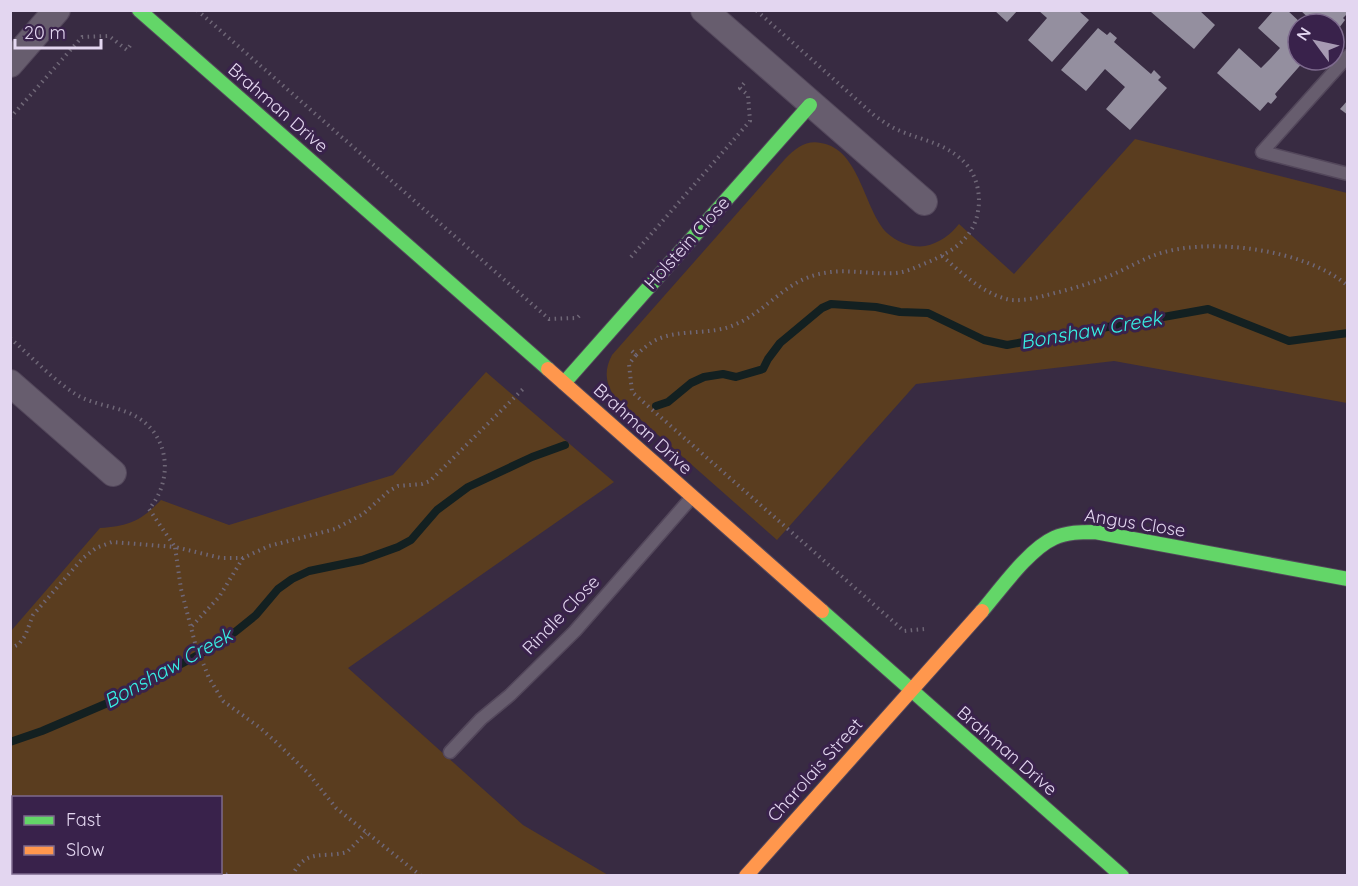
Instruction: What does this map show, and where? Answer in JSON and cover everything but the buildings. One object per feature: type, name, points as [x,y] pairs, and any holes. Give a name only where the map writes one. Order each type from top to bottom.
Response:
[{"type":"street","points":[[10,64],[57,10]]},
{"type":"street","name":"Brahman Drive","points":[[139,10],[564,382],[1122,876]]},
{"type":"street","points":[[704,10],[810,105],[924,202]]},
{"type":"street","name":"Holstein Close","points":[[564,382],[810,105]]},
{"type":"street","points":[[10,383],[113,473]]},
{"type":"street","name":"Angus Close","points":[[911,690],[1033,553],[1060,534],[1095,532],[1347,579]]},
{"type":"street","name":"Charolais Street","points":[[746,876],[911,690]]},
{"type":"lane","points":[[1347,56],[1262,152],[1347,174]]},
{"type":"lane","name":"Rindle Close","points":[[450,752],[481,718],[510,695],[575,631],[693,497]]},
{"type":"path","points":[[197,10],[549,319],[577,318],[585,309],[608,331]]},
{"type":"path","points":[[636,356],[655,340],[673,335],[719,330],[734,325],[754,315],[782,292],[813,276],[851,270],[880,273],[903,272],[951,251],[970,232],[977,217],[978,192],[970,168],[957,154],[948,148],[896,129],[875,116],[756,10]]},
{"type":"path","points":[[10,118],[82,37],[109,36],[127,50],[151,21]]},
{"type":"path","points":[[624,265],[750,121],[748,95],[740,88],[787,37]]},
{"type":"path","points":[[942,256],[982,288],[1011,300],[1035,298],[1072,289],[1109,276],[1153,255],[1191,247],[1266,251],[1320,269],[1347,286]]},
{"type":"path","points":[[10,338],[70,391],[83,399],[134,415],[157,436],[166,469],[159,495],[149,509],[175,547],[181,589],[195,643],[203,664],[223,701],[276,742],[308,773],[336,808],[422,876]]},
{"type":"path","points":[[10,650],[25,636],[33,615],[83,558],[96,548],[112,542],[175,547],[221,558],[243,558],[269,546],[335,529],[363,514],[398,486],[430,481],[546,367]]},
{"type":"path","points":[[632,392],[904,631],[924,629],[932,621]]},
{"type":"path","points":[[192,626],[219,597],[243,558]]},
{"type":"path","points":[[292,876],[305,859],[313,855],[347,852],[366,833]]},
{"type":"shaded area","points":[[1135,139],[1347,193],[1347,403],[1114,361],[916,384],[777,540],[615,397],[609,387],[607,371],[612,355],[785,159],[802,146],[821,143],[845,156],[879,223],[895,239],[905,244],[925,246],[944,238],[959,224],[1014,274]]},
{"type":"shaded area","points":[[486,372],[614,482],[348,668],[523,825],[608,875],[11,876],[11,631],[100,528],[119,526],[141,518],[161,500],[229,525],[393,475]]},
{"type":"waterway","name":"Bonshaw Creek","points":[[656,406],[668,402],[691,383],[704,377],[723,374],[736,377],[763,369],[780,343],[822,308],[831,304],[928,313],[984,340],[1007,345],[1208,309],[1289,341],[1348,333]]},
{"type":"waterway","name":"Bonshaw Creek","points":[[10,742],[110,702],[211,648],[256,615],[278,589],[292,579],[309,571],[362,560],[398,547],[411,540],[437,510],[468,487],[532,457],[565,445]]},
{"type":"traffic: fast","points":[[139,10],[548,369]]},
{"type":"traffic: fast","points":[[564,383],[810,105]]},
{"type":"traffic: fast","points":[[982,611],[1015,571],[1044,543],[1074,533],[1095,532],[1348,579]]},
{"type":"traffic: fast","points":[[822,611],[1122,876]]},
{"type":"traffic: slow","points":[[548,369],[822,611]]},
{"type":"traffic: slow","points":[[746,876],[982,611]]}]
